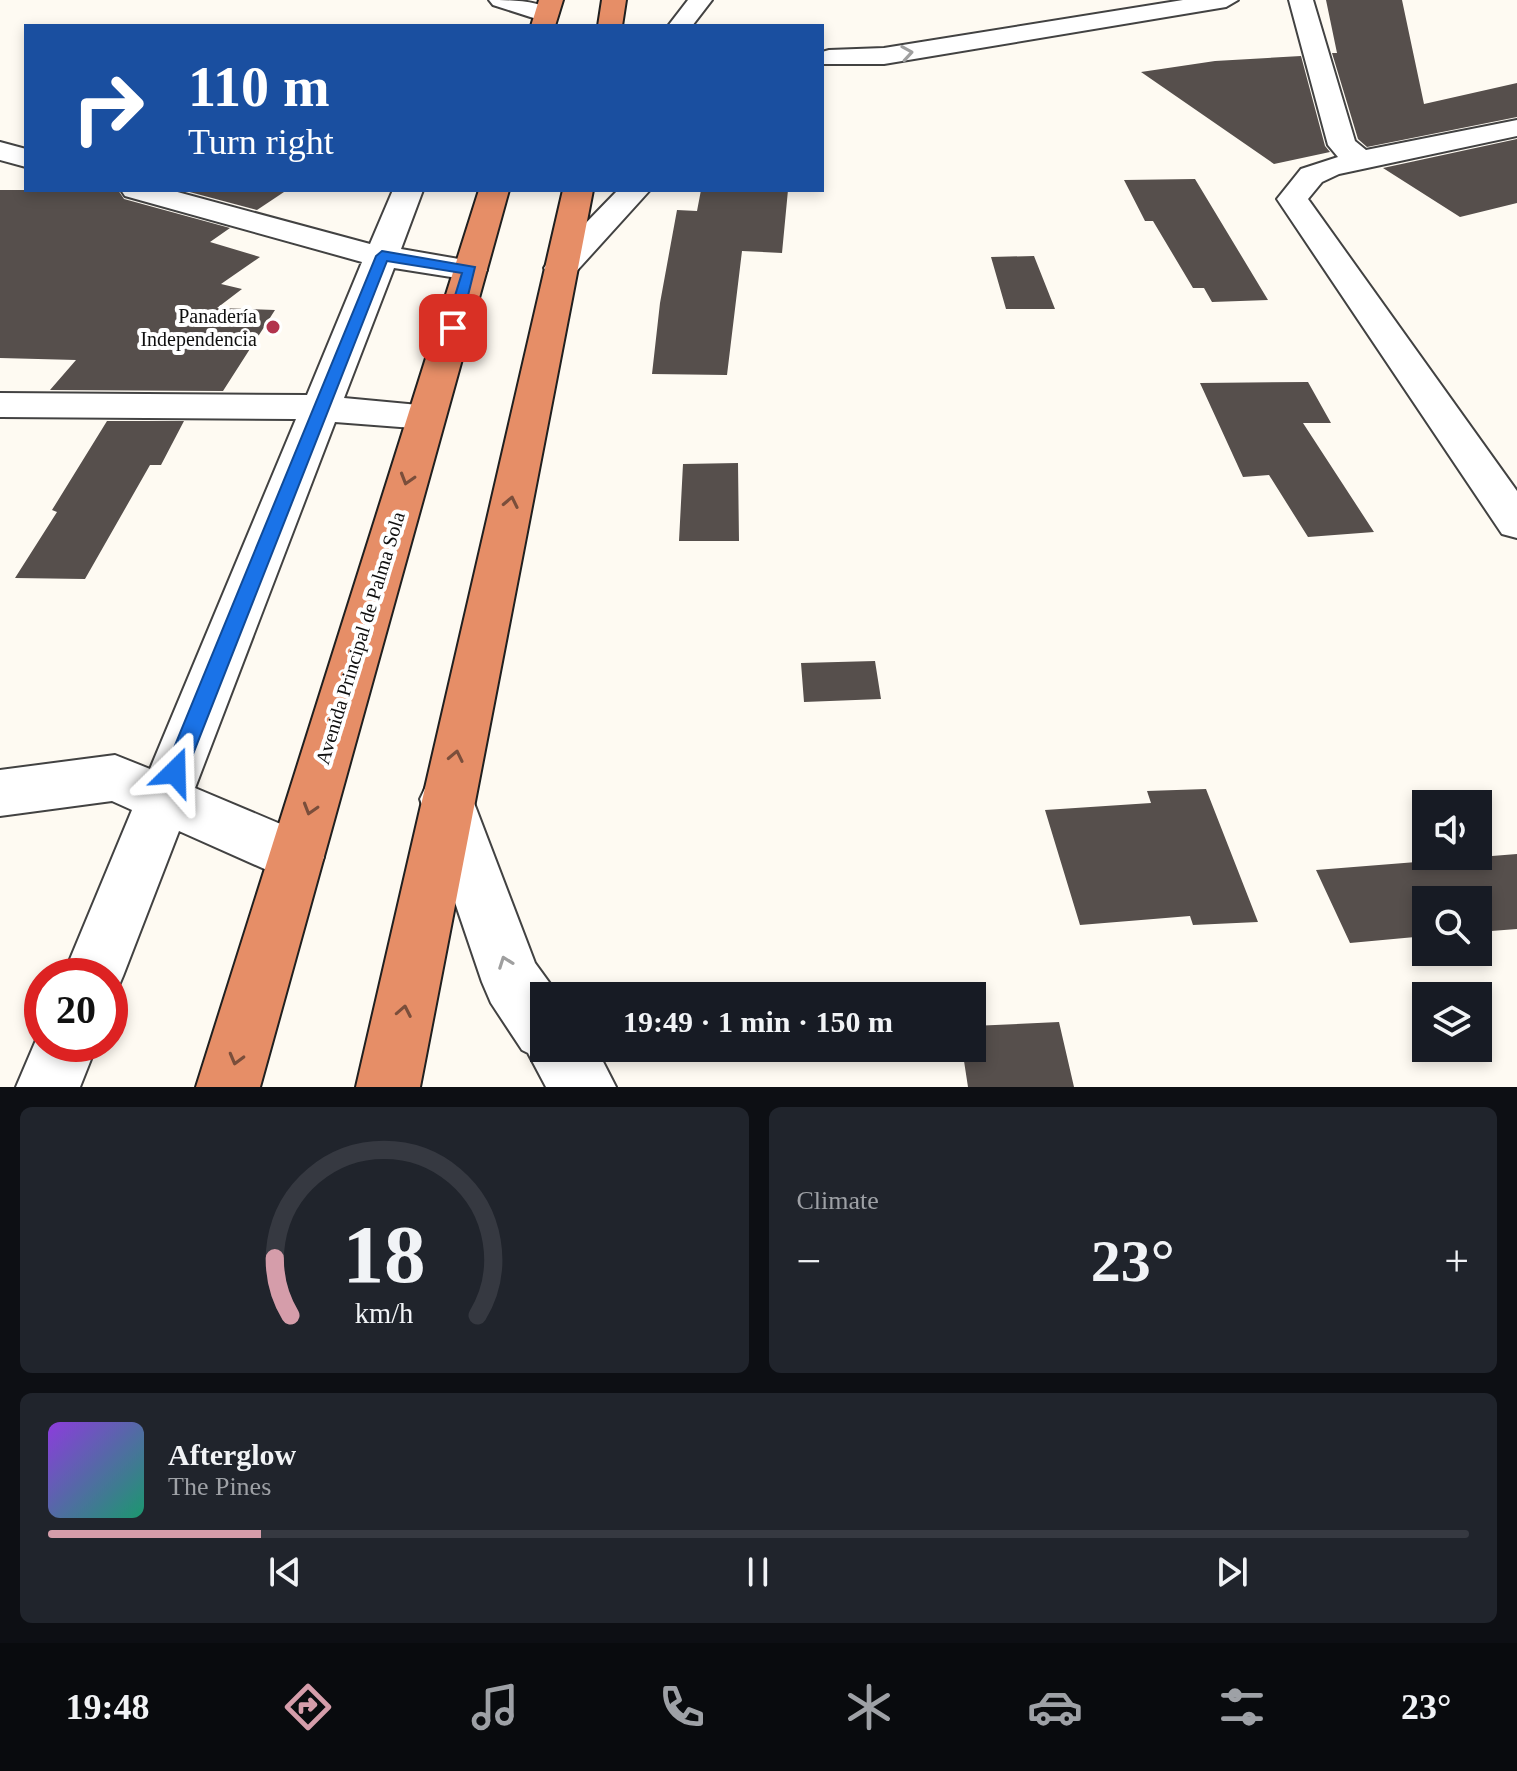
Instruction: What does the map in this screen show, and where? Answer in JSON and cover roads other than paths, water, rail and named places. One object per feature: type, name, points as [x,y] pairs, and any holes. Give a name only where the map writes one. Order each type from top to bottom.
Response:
[{"type":"highway","points":[[610,24],[614,0]]},
{"type":"highway","name":"Avenida Principal de Palma Sola","points":[[228,1087],[493,192]]},
{"type":"highway","points":[[388,1087],[578,192]]},
{"type":"street","points":[[501,0],[546,14]]},
{"type":"street","points":[[682,24],[700,0]]},
{"type":"street","points":[[826,60],[884,56],[1226,0]]},
{"type":"street","points":[[1301,0],[1342,145],[1360,160]]},
{"type":"street","points":[[826,60],[876,30]]},
{"type":"street","points":[[1517,128],[1311,173],[1298,185],[1292,199],[1517,523]]},
{"type":"street","points":[[0,151],[24,157]]},
{"type":"street","points":[[143,192],[341,249],[470,270]]},
{"type":"street","points":[[100,958],[407,192]]},
{"type":"street","points":[[561,268],[633,192]]},
{"type":"street","points":[[0,405],[322,408],[426,416]]},
{"type":"street","points":[[0,793],[115,778],[296,857]]},
{"type":"street","points":[[447,799],[512,982],[530,1008]]},
{"type":"street","points":[[48,1087],[58,1062]]},
{"type":"street","points":[[567,1062],[584,1087]]},
{"type":"place","name":"Panadería Independencia","points":[[273,327]]}]
